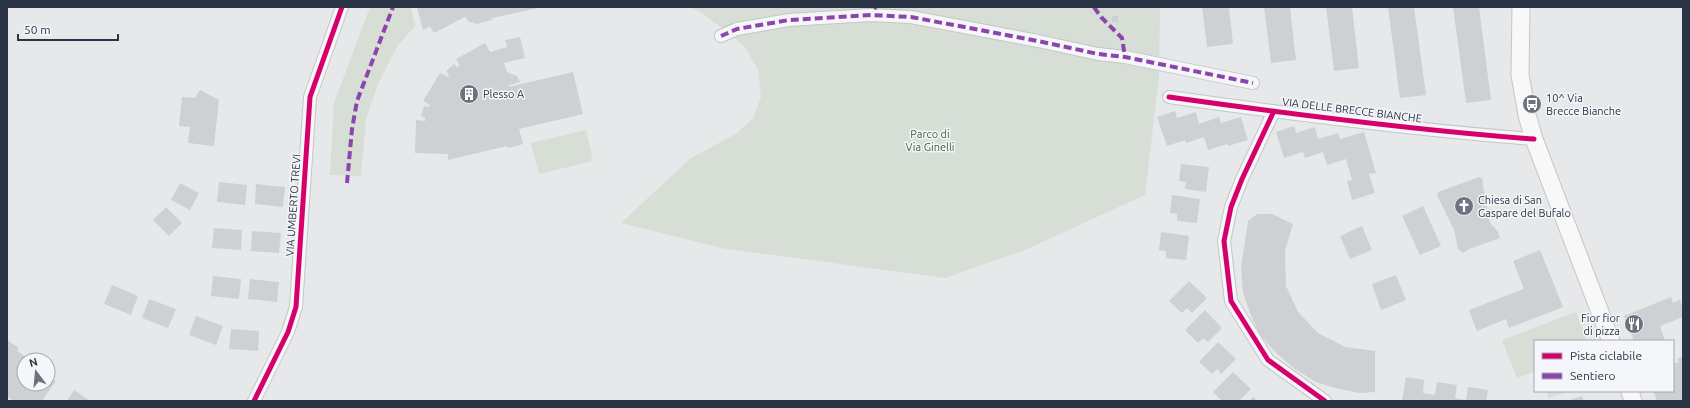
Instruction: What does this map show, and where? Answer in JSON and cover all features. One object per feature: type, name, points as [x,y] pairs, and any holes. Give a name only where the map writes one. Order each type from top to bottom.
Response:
[{"type":"street","name":"VIA UMBERTO TREVI","points":[[254,401],[288,332],[296,307],[310,97],[342,7]]},
{"type":"street","points":[[1522,7],[1520,75],[1526,115],[1611,340]]},
{"type":"street","points":[[721,36],[737,29],[789,20],[872,15],[911,17],[1098,54],[1125,57],[1253,83]]},
{"type":"street","name":"VIA DELLE BRECCE BIANCHE","points":[[1169,97],[1274,111],[1481,135],[1534,139]]},
{"type":"street","points":[[1274,111],[1231,207],[1224,241],[1231,300],[1268,360],[1325,401]]},
{"type":"green space","points":[[370,7],[411,7],[415,26],[398,45],[378,84],[366,119],[361,176],[330,175],[334,103]]},
{"type":"green space","name":"Parco di Via Ginelli","points":[[689,7],[1160,7],[1159,76],[1145,195],[1027,249],[945,278],[721,248],[621,223],[691,158],[736,134],[753,118],[761,97],[758,69],[744,46],[703,14]]},
{"type":"green space","points":[[586,130],[593,161],[539,174],[531,143]]},
{"type":"green space","points":[[1576,312],[1587,340],[1534,340],[1534,371],[1517,378],[1502,340]]},
{"type":"green space","points":[[1546,392],[1565,392],[1549,398]]},
{"type":"building","points":[[417,7],[539,8],[492,18],[492,20],[477,24],[469,22],[465,17],[434,33],[430,26],[423,30]]},
{"type":"building","points":[[1202,7],[1229,7],[1233,44],[1207,47]]},
{"type":"building","points":[[1264,7],[1290,7],[1296,60],[1271,63]]},
{"type":"building","points":[[1326,7],[1352,7],[1359,68],[1334,71]]},
{"type":"building","points":[[1388,7],[1414,7],[1426,95],[1400,98]]},
{"type":"building","points":[[1453,7],[1479,7],[1491,100],[1466,103]]},
{"type":"building","points":[[1112,16],[1118,16],[1118,22],[1112,22]]},
{"type":"building","name":"Plesso A","points":[[520,37],[525,58],[504,63],[507,72],[517,76],[520,82],[509,85],[509,87],[573,72],[583,114],[519,129],[523,144],[508,148],[507,146],[448,160],[448,154],[415,153],[416,120],[425,121],[425,118],[421,116],[424,106],[429,107],[430,105],[423,101],[440,73],[448,77],[449,75],[446,71],[454,64],[457,67],[460,66],[456,59],[485,43],[490,52],[507,47],[505,40]]},
{"type":"building","points":[[200,90],[219,100],[214,146],[188,143],[190,127],[179,126],[182,97],[195,98]]},
{"type":"building","points":[[1175,111],[1177,118],[1196,112],[1199,124],[1219,117],[1221,123],[1241,117],[1248,140],[1228,146],[1227,144],[1208,150],[1204,137],[1186,143],[1185,140],[1167,146],[1157,117]]},
{"type":"building","points":[[1294,126],[1296,133],[1315,127],[1318,139],[1338,133],[1340,139],[1364,132],[1376,173],[1369,174],[1375,193],[1352,200],[1347,181],[1352,180],[1346,159],[1327,165],[1323,152],[1305,158],[1303,152],[1284,158],[1276,132]]},
{"type":"building","points":[[1181,164],[1209,167],[1206,192],[1185,189],[1186,182],[1179,181]]},
{"type":"building","name":"Chiesa di San Gaspare del Bufalo","points":[[1479,177],[1482,178],[1488,217],[1491,224],[1498,232],[1500,238],[1469,249],[1463,253],[1458,249],[1454,230],[1437,195],[1438,192]]},
{"type":"building","points":[[219,182],[247,185],[245,205],[217,202]]},
{"type":"building","points":[[180,183],[199,193],[190,210],[171,200]]},
{"type":"building","points":[[256,184],[285,187],[283,207],[255,204]]},
{"type":"building","points":[[1172,195],[1200,199],[1197,223],[1177,221],[1177,214],[1170,213]]},
{"type":"building","points":[[1423,206],[1441,246],[1420,255],[1402,216]]},
{"type":"building","points":[[166,207],[182,223],[169,236],[153,220]]},
{"type":"building","points":[[1257,214],[1272,214],[1293,224],[1285,251],[1286,286],[1298,312],[1318,333],[1345,347],[1375,351],[1375,392],[1359,393],[1316,382],[1295,369],[1276,353],[1260,335],[1250,313],[1243,292],[1241,267],[1248,221]]},
{"type":"building","points":[[1362,226],[1372,250],[1350,259],[1340,236]]},
{"type":"building","points":[[214,228],[242,230],[241,250],[212,248]]},
{"type":"building","points":[[252,231],[281,233],[279,253],[251,251]]},
{"type":"building","points":[[1161,232],[1189,236],[1186,260],[1166,258],[1166,251],[1159,250]]},
{"type":"building","points":[[1540,250],[1563,307],[1509,328],[1506,319],[1477,331],[1469,310],[1524,289],[1513,261]]},
{"type":"building","points":[[1396,275],[1406,300],[1381,310],[1372,284]]},
{"type":"building","points":[[213,276],[241,279],[239,299],[211,296]]},
{"type":"building","points":[[250,279],[279,282],[277,302],[248,299]]},
{"type":"building","points":[[1189,281],[1207,298],[1192,313],[1187,308],[1182,313],[1169,301]]},
{"type":"building","points":[[112,285],[138,296],[131,315],[104,304]]},
{"type":"building","points":[[1671,297],[1673,303],[1680,300],[1683,309],[1683,317],[1660,326],[1665,340],[1634,340],[1624,316]]},
{"type":"building","points":[[149,299],[176,309],[168,328],[142,318]]},
{"type":"building","points":[[1205,310],[1222,328],[1208,342],[1203,338],[1198,343],[1185,330]]},
{"type":"building","points":[[196,316],[223,326],[216,345],[189,335]]},
{"type":"building","points":[[231,329],[259,331],[258,351],[229,349]]},
{"type":"building","points":[[7,340],[19,348],[17,351],[18,352],[16,352],[16,392],[48,392],[42,401],[14,401],[7,396]]},
{"type":"building","points":[[1218,342],[1236,359],[1221,374],[1217,369],[1212,374],[1199,362]]},
{"type":"building","points":[[1683,356],[1683,401],[1657,401],[1653,392],[1674,392],[1674,364],[1679,362],[1677,359]]},
{"type":"building","points":[[1233,372],[1251,389],[1239,401],[1233,401],[1231,399],[1230,401],[1222,401],[1213,392]]},
{"type":"building","points":[[1406,377],[1424,380],[1423,393],[1435,395],[1437,382],[1457,385],[1455,398],[1466,400],[1468,387],[1488,390],[1486,401],[1402,401]]},
{"type":"building","points":[[74,390],[90,401],[67,401]]},
{"type":"building","points":[[1582,396],[1584,401],[1567,401]]},
{"type":"building","points":[[1253,397],[1258,401],[1249,401]]},
{"type":"marked path","points":[[347,183],[352,129],[357,101],[393,7]]},
{"type":"marked path","points":[[1094,7],[1101,17],[1122,38],[1125,57]]},
{"type":"marked path","points":[[721,36],[737,29],[789,20],[871,15],[911,17],[1098,54],[1125,57],[1253,83]]},
{"type":"cycle path","points":[[254,401],[288,332],[296,307],[310,97],[342,7]]},
{"type":"cycle path","points":[[1169,97],[1351,121],[1534,139]]},
{"type":"cycle path","points":[[1274,111],[1242,179],[1231,207],[1224,241],[1231,301],[1268,360],[1325,401]]},
{"type":"place","name":"Plesso A","points":[[469,94]]},
{"type":"place","name":"10^ Via Brecce Bianche","points":[[1532,104]]},
{"type":"place","name":"Chiesa di San Gaspare del Bufalo","points":[[1464,206]]},
{"type":"place","name":"Fior fior di pizza","points":[[1634,324]]}]
